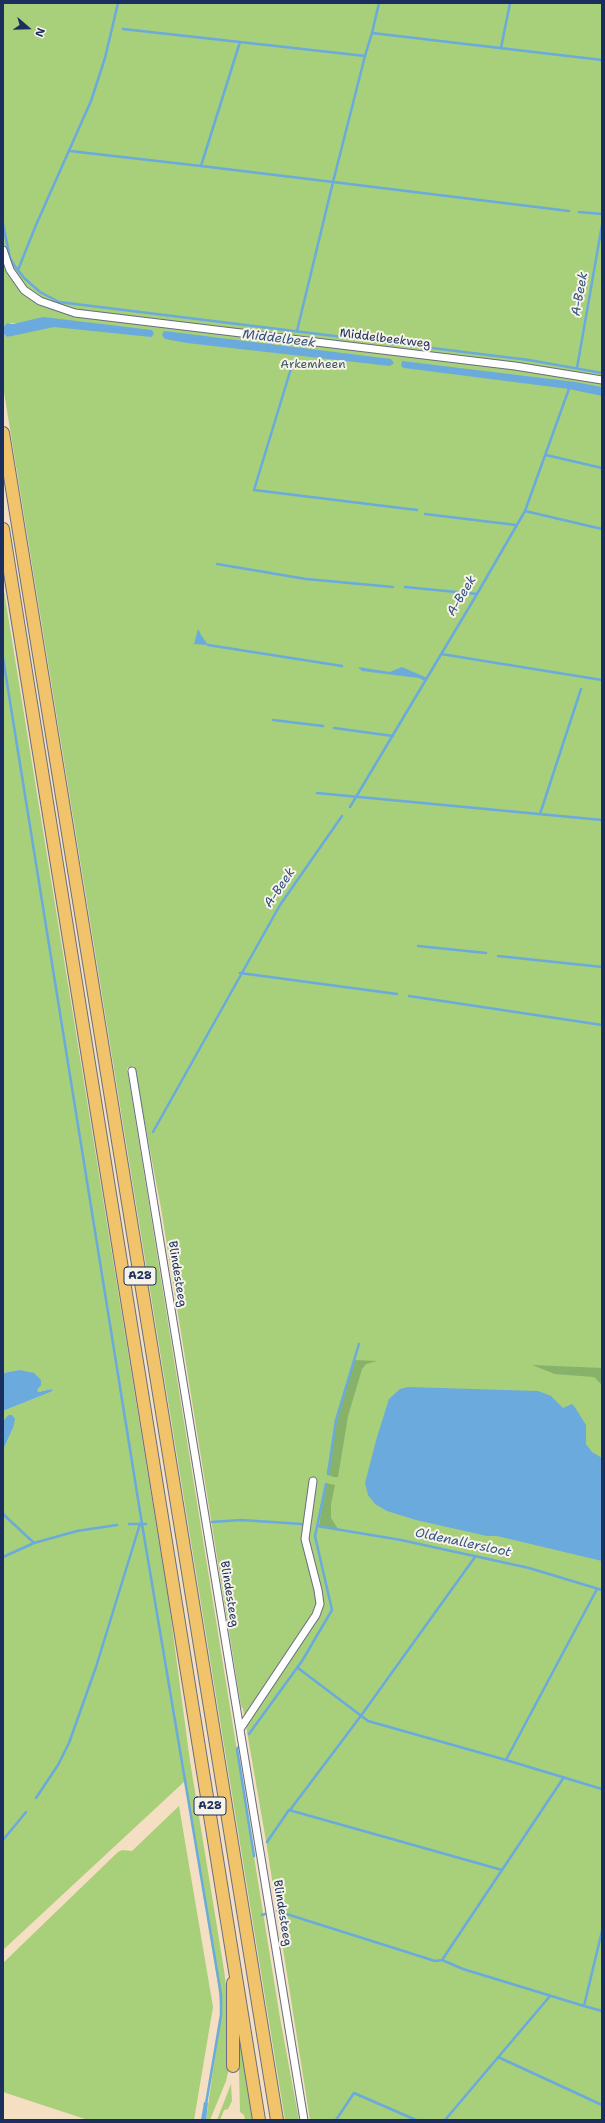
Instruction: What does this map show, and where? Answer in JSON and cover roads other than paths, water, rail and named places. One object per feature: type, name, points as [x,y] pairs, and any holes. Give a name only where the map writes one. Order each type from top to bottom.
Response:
[{"type":"highway","name":"A28","points":[[3,433],[277,2120]]},
{"type":"highway","name":"A28","points":[[3,529],[259,2120]]},
{"type":"highway","name":"A28","points":[[233,2066],[232,2003],[234,1958]]},
{"type":"street","name":"Middelbeekweg","points":[[3,250],[10,270],[24,290],[40,301],[76,313],[515,366],[602,380]]},
{"type":"street","name":"Blindesteeg","points":[[132,1071],[304,2120]]},
{"type":"street","points":[[240,1729],[316,1615],[320,1604],[305,1539],[313,1481]]},
{"type":"water","points":[[43,317],[152,330],[154,334],[151,337],[54,327],[7,337],[4,334],[3,327],[7,323],[13,324]]},
{"type":"water","points":[[164,331],[391,359],[394,363],[390,366],[187,343],[165,339],[162,335]]},
{"type":"water","points":[[402,361],[575,382],[602,387],[602,396],[569,389],[404,368],[401,366]]},
{"type":"water","points":[[198,629],[201,635],[208,645],[194,644]]},
{"type":"water","points":[[358,667],[390,672],[402,667],[427,678],[425,681],[419,678],[362,671]]},
{"type":"water","points":[[19,1370],[34,1373],[41,1380],[41,1385],[37,1390],[39,1392],[51,1389],[53,1391],[3,1411],[3,1373]]},
{"type":"water","points":[[408,1387],[538,1391],[551,1396],[563,1408],[572,1404],[586,1425],[586,1444],[592,1452],[602,1458],[602,1561],[497,1536],[487,1536],[416,1520],[387,1511],[375,1504],[368,1495],[365,1483],[377,1437],[389,1399],[400,1389]]},
{"type":"water","points":[[8,1415],[12,1415],[15,1419],[13,1428],[3,1450],[3,1421]]},
{"type":"water","points":[[204,2102],[208,2103],[206,2120],[201,2120]]},
{"type":"waterway","points":[[18,270],[36,225],[91,101],[105,58],[118,3]]},
{"type":"waterway","points":[[372,33],[379,3]]},
{"type":"waterway","points":[[501,48],[510,3]]},
{"type":"waterway","points":[[70,151],[201,166],[240,42],[123,29]]},
{"type":"waterway","points":[[365,56],[372,33],[602,60]]},
{"type":"waterway","points":[[201,166],[333,182],[365,56],[240,42]]},
{"type":"waterway","name":"Middelbeek","points":[[297,331],[333,182],[569,211]]},
{"type":"waterway","points":[[579,212],[602,214]]},
{"type":"waterway","name":"Middelbeek","points":[[3,224],[10,258],[14,265],[24,278],[40,292],[59,302],[529,360],[602,373]]},
{"type":"waterway","name":"A-Beek","points":[[577,368],[602,225]]},
{"type":"waterway","points":[[293,362],[254,490],[417,510]]},
{"type":"waterway","name":"A-Beek","points":[[350,807],[525,511],[570,386]]},
{"type":"waterway","points":[[546,455],[602,468]]},
{"type":"waterway","points":[[525,511],[602,529]]},
{"type":"waterway","points":[[425,514],[516,525]]},
{"type":"waterway","points":[[217,564],[306,579],[393,587]]},
{"type":"waterway","points":[[405,587],[477,594]]},
{"type":"waterway","points":[[208,645],[342,666]]},
{"type":"waterway","points":[[441,654],[602,680]]},
{"type":"waterway","points":[[3,658],[142,1524],[221,1995],[221,2015],[206,2104]]},
{"type":"waterway","points":[[540,814],[581,689]]},
{"type":"waterway","points":[[273,720],[323,726]]},
{"type":"waterway","points":[[334,728],[393,736]]},
{"type":"waterway","points":[[317,793],[602,820]]},
{"type":"waterway","name":"A-Beek","points":[[153,1132],[280,905],[342,816]]},
{"type":"waterway","points":[[418,946],[486,953]]},
{"type":"waterway","points":[[498,956],[602,967]]},
{"type":"waterway","points":[[240,973],[397,994]]},
{"type":"waterway","points":[[409,996],[602,1025]]},
{"type":"waterway","points":[[328,1474],[336,1420],[359,1344]]},
{"type":"waterway","points":[[249,1734],[302,1661],[332,1610],[315,1536],[326,1484]]},
{"type":"waterway","points":[[3,1514],[34,1543]]},
{"type":"waterway","name":"Oldenallersloot","points":[[212,1522],[241,1520],[302,1524]]},
{"type":"waterway","name":"Oldenallersloot","points":[[129,1524],[146,1524]]},
{"type":"waterway","points":[[36,1798],[58,1765],[69,1743],[96,1667],[140,1524]]},
{"type":"waterway","name":"Oldenallersloot","points":[[3,1557],[34,1543],[77,1531],[117,1525]]},
{"type":"waterway","name":"Oldenallersloot","points":[[317,1526],[401,1540],[529,1568],[602,1590]]},
{"type":"waterway","points":[[290,1810],[360,1717],[475,1557]]},
{"type":"waterway","points":[[597,1589],[506,1760],[602,1789]]},
{"type":"waterway","points":[[298,1668],[368,1721],[506,1760]]},
{"type":"waterway","points":[[239,1747],[237,1749],[254,1856]]},
{"type":"waterway","points":[[502,1870],[564,1777]]},
{"type":"waterway","points":[[267,1842],[289,1810],[502,1870],[442,1960]]},
{"type":"waterway","points":[[3,1840],[26,1812]]},
{"type":"waterway","points":[[277,1911],[435,1961],[442,1960],[463,1969],[584,2006],[602,1931]]},
{"type":"waterway","points":[[445,2120],[550,1996]]},
{"type":"waterway","points":[[584,2006],[602,2011]]},
{"type":"waterway","points":[[498,2057],[602,2105]]},
{"type":"waterway","points":[[336,2120],[354,2093],[416,2120]]},
{"type":"park label","name":"Arkemheen","points":[[313,365]]}]
